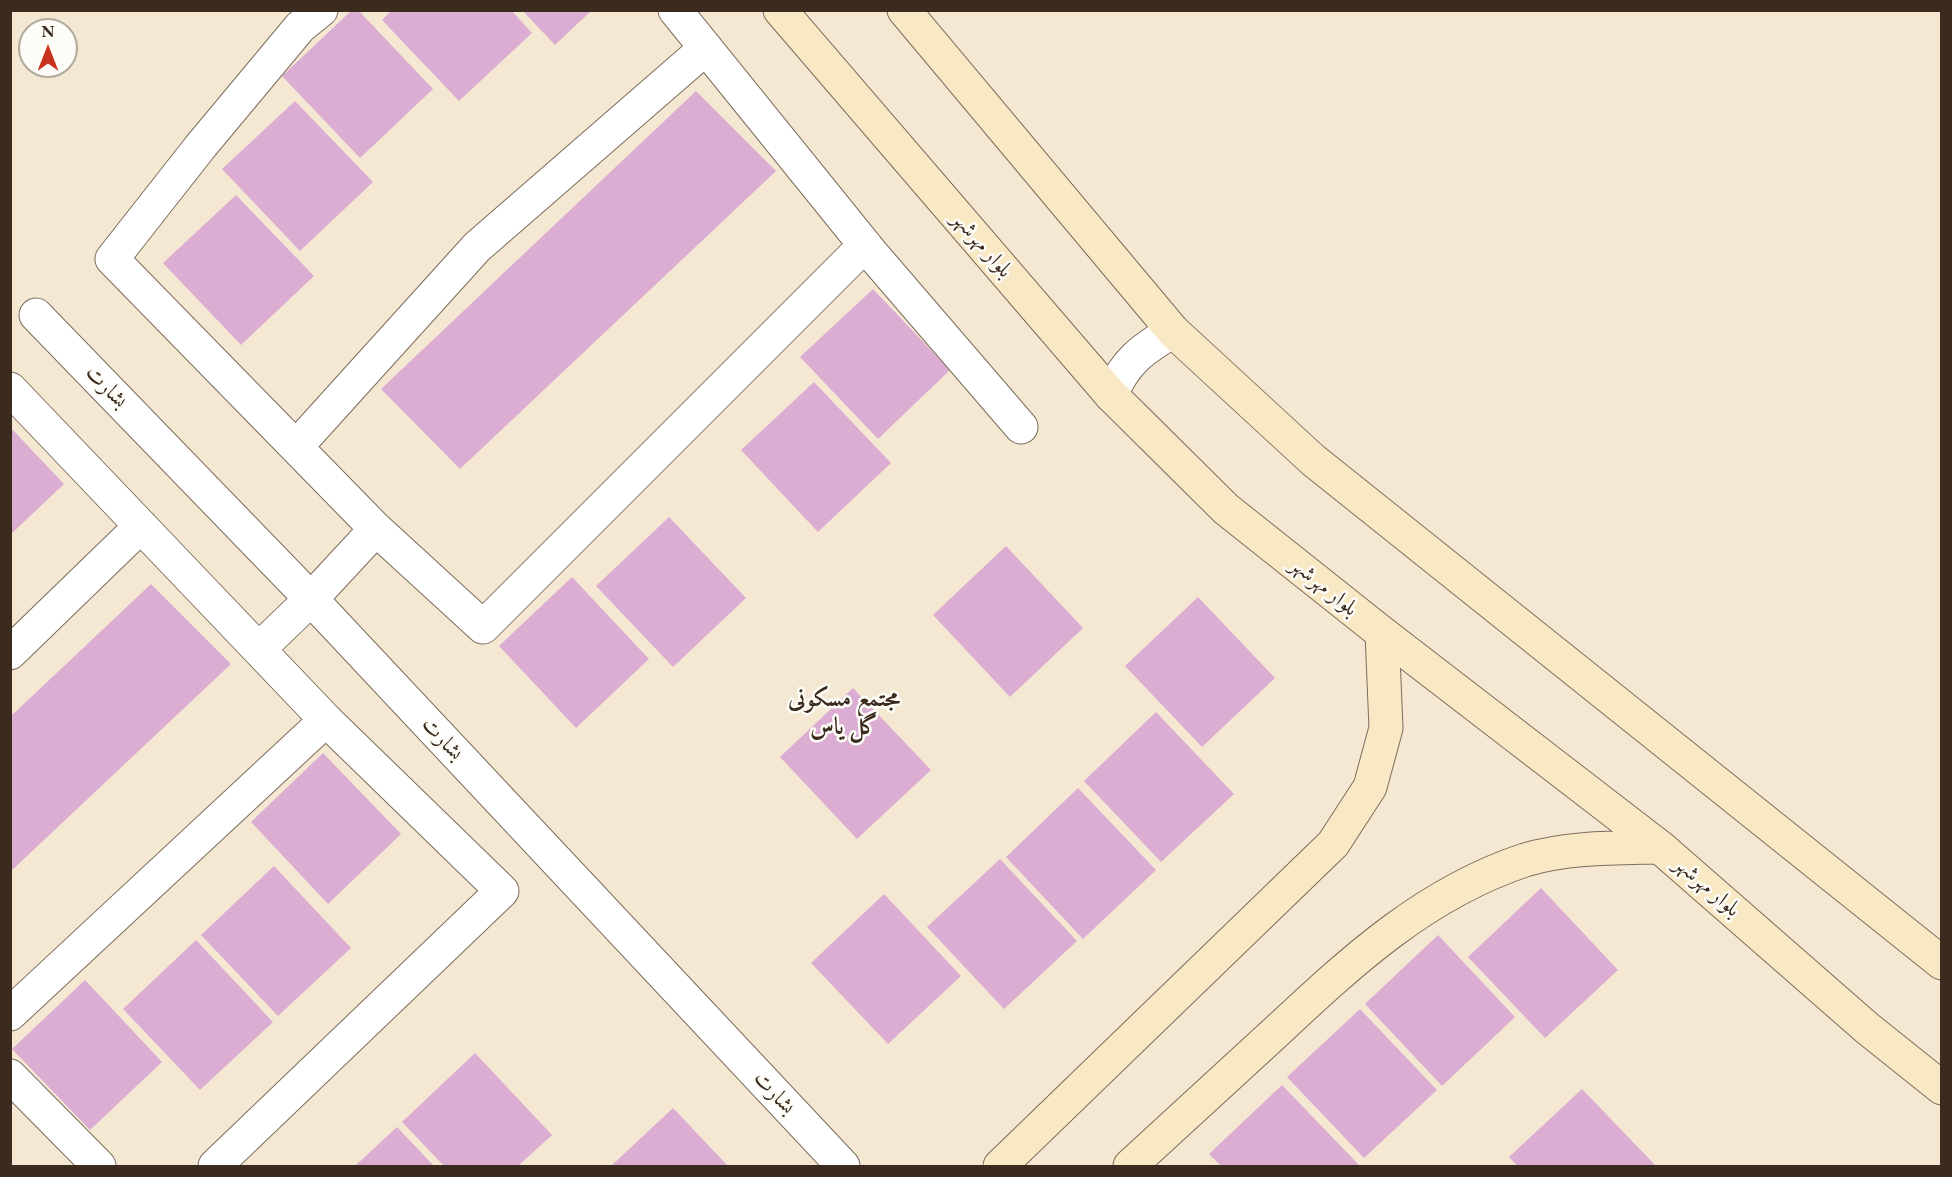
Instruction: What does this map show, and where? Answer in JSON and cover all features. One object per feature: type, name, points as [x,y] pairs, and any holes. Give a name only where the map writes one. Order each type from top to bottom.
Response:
[{"type":"main road","name":"بلوار مهرشهر","points":[[780,10],[1111,395],[1226,509],[1382,633],[1660,847],[1867,1028],[1941,1088]]},
{"type":"main road","points":[[904,10],[1173,332],[1313,460],[1941,963]]},
{"type":"main road","points":[[1000,1167],[1332,844],[1370,787],[1386,728],[1382,633]]},
{"type":"main road","points":[[1130,1167],[1357,957],[1401,923],[1457,888],[1526,860],[1581,849],[1660,847]]},
{"type":"street","points":[[321,10],[292,36],[200,147],[112,259],[376,529],[483,627],[865,245]]},
{"type":"street","points":[[675,10],[865,245],[1021,427]]},
{"type":"street","points":[[296,447],[477,247],[706,48]]},
{"type":"street","name":"بشارت","points":[[36,315],[311,599],[843,1167]]},
{"type":"street","points":[[1111,395],[1118,378],[1139,352],[1173,332]]},
{"type":"street","points":[[10,389],[326,720],[502,891],[215,1167]]},
{"type":"street","points":[[10,653],[141,526]]},
{"type":"street","points":[[259,650],[311,599],[376,529]]},
{"type":"street","points":[[10,1014],[326,720]]},
{"type":"street","points":[[10,1076],[99,1167]]},
{"type":"building","points":[[352,10],[358,10],[433,89],[360,158],[282,76]]},
{"type":"building","points":[[392,10],[511,10],[532,33],[459,101],[382,20]]},
{"type":"building","points":[[522,10],[592,10],[555,45]]},
{"type":"building","points":[[696,91],[776,171],[460,469],[381,389]]},
{"type":"building","points":[[295,101],[373,182],[300,251],[222,169]]},
{"type":"building","points":[[236,195],[314,276],[241,345],[163,263]]},
{"type":"building","points":[[873,289],[950,370],[878,439],[800,357]]},
{"type":"building","points":[[814,382],[891,463],[818,532],[741,450]]},
{"type":"building","points":[[10,427],[64,484],[10,535]]},
{"type":"building","points":[[669,517],[746,598],[673,667],[596,586]]},
{"type":"building","points":[[1006,546],[1083,628],[1010,697],[933,615]]},
{"type":"building","points":[[572,577],[649,659],[576,728],[499,646]]},
{"type":"building","points":[[151,584],[231,664],[10,872],[10,717]]},
{"type":"building","points":[[1198,597],[1275,678],[1202,747],[1125,666]]},
{"type":"building","points":[[853,688],[931,770],[857,839],[780,757]]},
{"type":"building","points":[[1156,712],[1234,794],[1161,862],[1084,781]]},
{"type":"building","points":[[323,753],[401,834],[328,904],[251,822]]},
{"type":"building","points":[[1078,788],[1156,870],[1083,939],[1006,857]]},
{"type":"building","points":[[1000,859],[1077,941],[1004,1009],[927,927]]},
{"type":"building","points":[[274,866],[351,948],[278,1016],[201,935]]},
{"type":"building","points":[[1541,888],[1618,970],[1545,1038],[1468,957]]},
{"type":"building","points":[[884,894],[961,976],[888,1044],[811,963]]},
{"type":"building","points":[[1438,935],[1515,1017],[1442,1086],[1365,1004]]},
{"type":"building","points":[[196,940],[273,1022],[200,1090],[123,1009]]},
{"type":"building","points":[[85,980],[162,1062],[90,1130],[12,1049]]},
{"type":"building","points":[[1360,1009],[1437,1090],[1364,1158],[1287,1077]]},
{"type":"building","points":[[475,1053],[552,1135],[518,1166],[444,1166],[402,1122]]},
{"type":"building","points":[[1282,1085],[1360,1166],[1221,1166],[1209,1154]]},
{"type":"building","points":[[1582,1089],[1656,1166],[1518,1166],[1509,1157]]},
{"type":"building","points":[[673,1108],[728,1166],[611,1166]]},
{"type":"building","points":[[397,1127],[434,1166],[355,1166]]},
{"type":"district","name":"مجتمع مسکونی گل یاس","points":[[844,713]]}]
